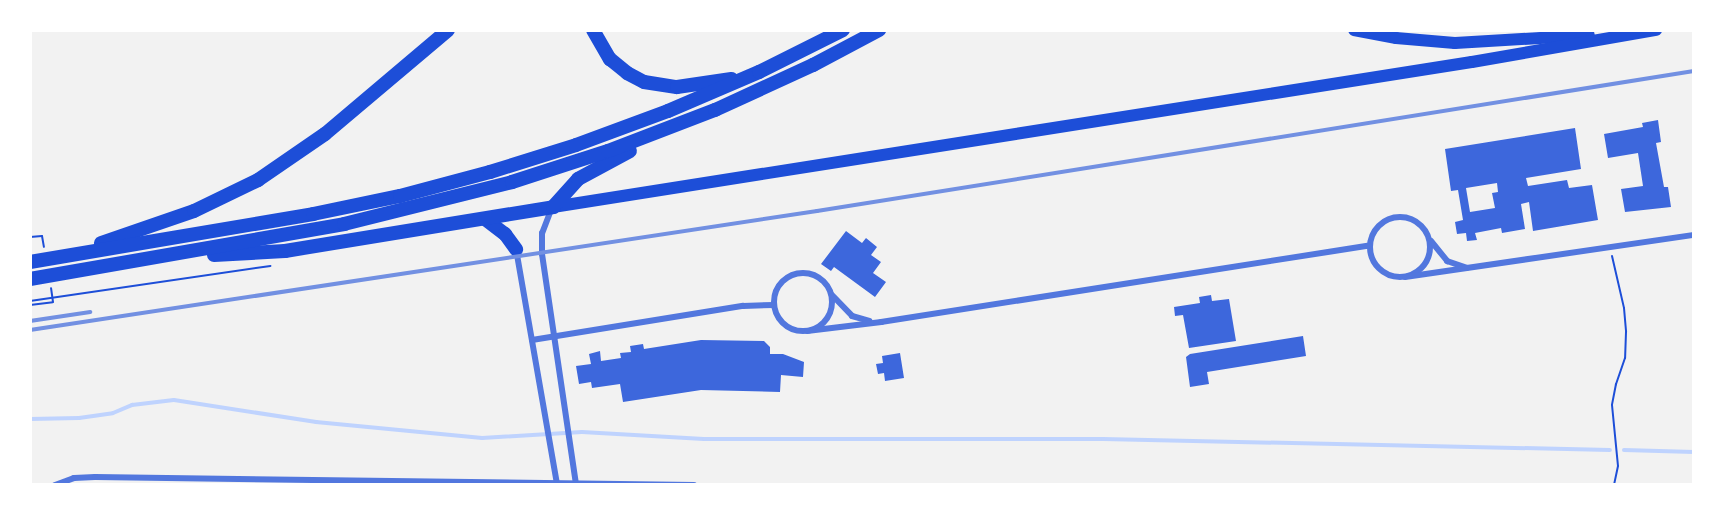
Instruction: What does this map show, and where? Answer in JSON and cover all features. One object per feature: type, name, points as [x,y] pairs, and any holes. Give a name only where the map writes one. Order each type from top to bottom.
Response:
[{"type":"highway","points":[[37,261],[183,215],[258,180],[326,134],[448,30]]},
{"type":"highway","points":[[594,30],[603,49],[619,68],[635,78],[654,85],[688,86],[759,72]]},
{"type":"highway","points":[[37,261],[313,214],[435,187],[535,158],[618,130],[759,72],[843,30]]},
{"type":"highway","points":[[30,279],[311,231],[421,207],[560,168],[661,132],[770,86],[879,30]]},
{"type":"highway","points":[[182,254],[238,255],[285,251],[553,207],[584,175],[661,132]]},
{"type":"highway","points":[[485,219],[505,234],[516,249]]},
{"type":"main road","points":[[1354,30],[1405,39],[1455,43],[1656,30]]},
{"type":"main road","points":[[553,207],[1656,30]]},
{"type":"street","points":[[553,207],[541,240],[564,415],[576,484]]},
{"type":"street","points":[[1470,269],[1447,261],[1439,255],[1425,230],[1410,218],[1391,218],[1376,228],[1369,246],[1376,266],[1394,277],[1405,278],[1470,269],[1694,235]]},
{"type":"street","points":[[1405,278],[1423,268],[1428,259],[1429,238]]},
{"type":"street","points":[[881,322],[852,316],[831,294],[826,285],[812,274],[793,275],[778,287],[774,305],[782,322],[798,331],[807,331],[881,322],[1369,246]]},
{"type":"street","points":[[516,249],[556,484]]},
{"type":"street","points":[[807,331],[816,328],[830,314],[831,294]]},
{"type":"street","points":[[532,340],[743,306],[774,305]]},
{"type":"street","points":[[55,485],[74,478],[95,477],[269,482],[694,485]]},
{"type":"path","points":[[1610,248],[1624,308],[1626,332],[1625,358],[1613,395],[1612,413],[1618,466],[1614,485]]},
{"type":"building","points":[[1658,120],[1661,142],[1656,143],[1664,187],[1668,187],[1671,207],[1625,212],[1621,189],[1643,186],[1638,153],[1608,158],[1604,134],[1643,127],[1642,123]]},
{"type":"building","points":[[1575,128],[1581,169],[1526,178],[1528,186],[1567,180],[1569,188],[1592,185],[1598,220],[1533,231],[1529,202],[1521,204],[1525,229],[1502,233],[1501,228],[1475,233],[1477,240],[1467,241],[1466,233],[1457,234],[1455,222],[1463,220],[1458,190],[1451,191],[1445,149]],"holes":[[[1497,183],[1498,192],[1492,193],[1495,208],[1470,212],[1466,188]]]},
{"type":"building","points":[[846,231],[862,243],[866,238],[877,247],[871,255],[881,262],[873,273],[886,282],[875,297],[834,267],[831,271],[821,264]]},
{"type":"building","points":[[1211,295],[1212,301],[1229,299],[1236,341],[1189,348],[1183,315],[1175,316],[1174,307],[1200,303],[1199,297]]},
{"type":"building","points":[[1303,336],[1306,356],[1207,372],[1209,384],[1190,387],[1186,357],[1190,354]]},
{"type":"building","points":[[701,340],[764,341],[770,347],[770,354],[783,354],[804,362],[803,377],[781,375],[780,392],[701,390],[623,402],[620,384],[592,388],[591,382],[579,384],[576,366],[591,364],[589,354],[600,351],[601,361],[621,358],[620,353],[631,352],[630,346],[643,344],[644,349]]},
{"type":"building","points":[[900,353],[904,378],[885,381],[884,373],[878,374],[876,364],[883,363],[882,356]]},
{"type":"waterway","points":[[30,419],[79,418],[113,413],[132,405],[174,400],[316,422],[482,438],[582,432],[704,439],[1103,439],[1610,450]]},
{"type":"waterway","points":[[1624,450],[1694,452]]},
{"type":"railway","points":[[30,330],[817,211],[1694,71]]},
{"type":"railway","points":[[30,321],[90,312]]}]
